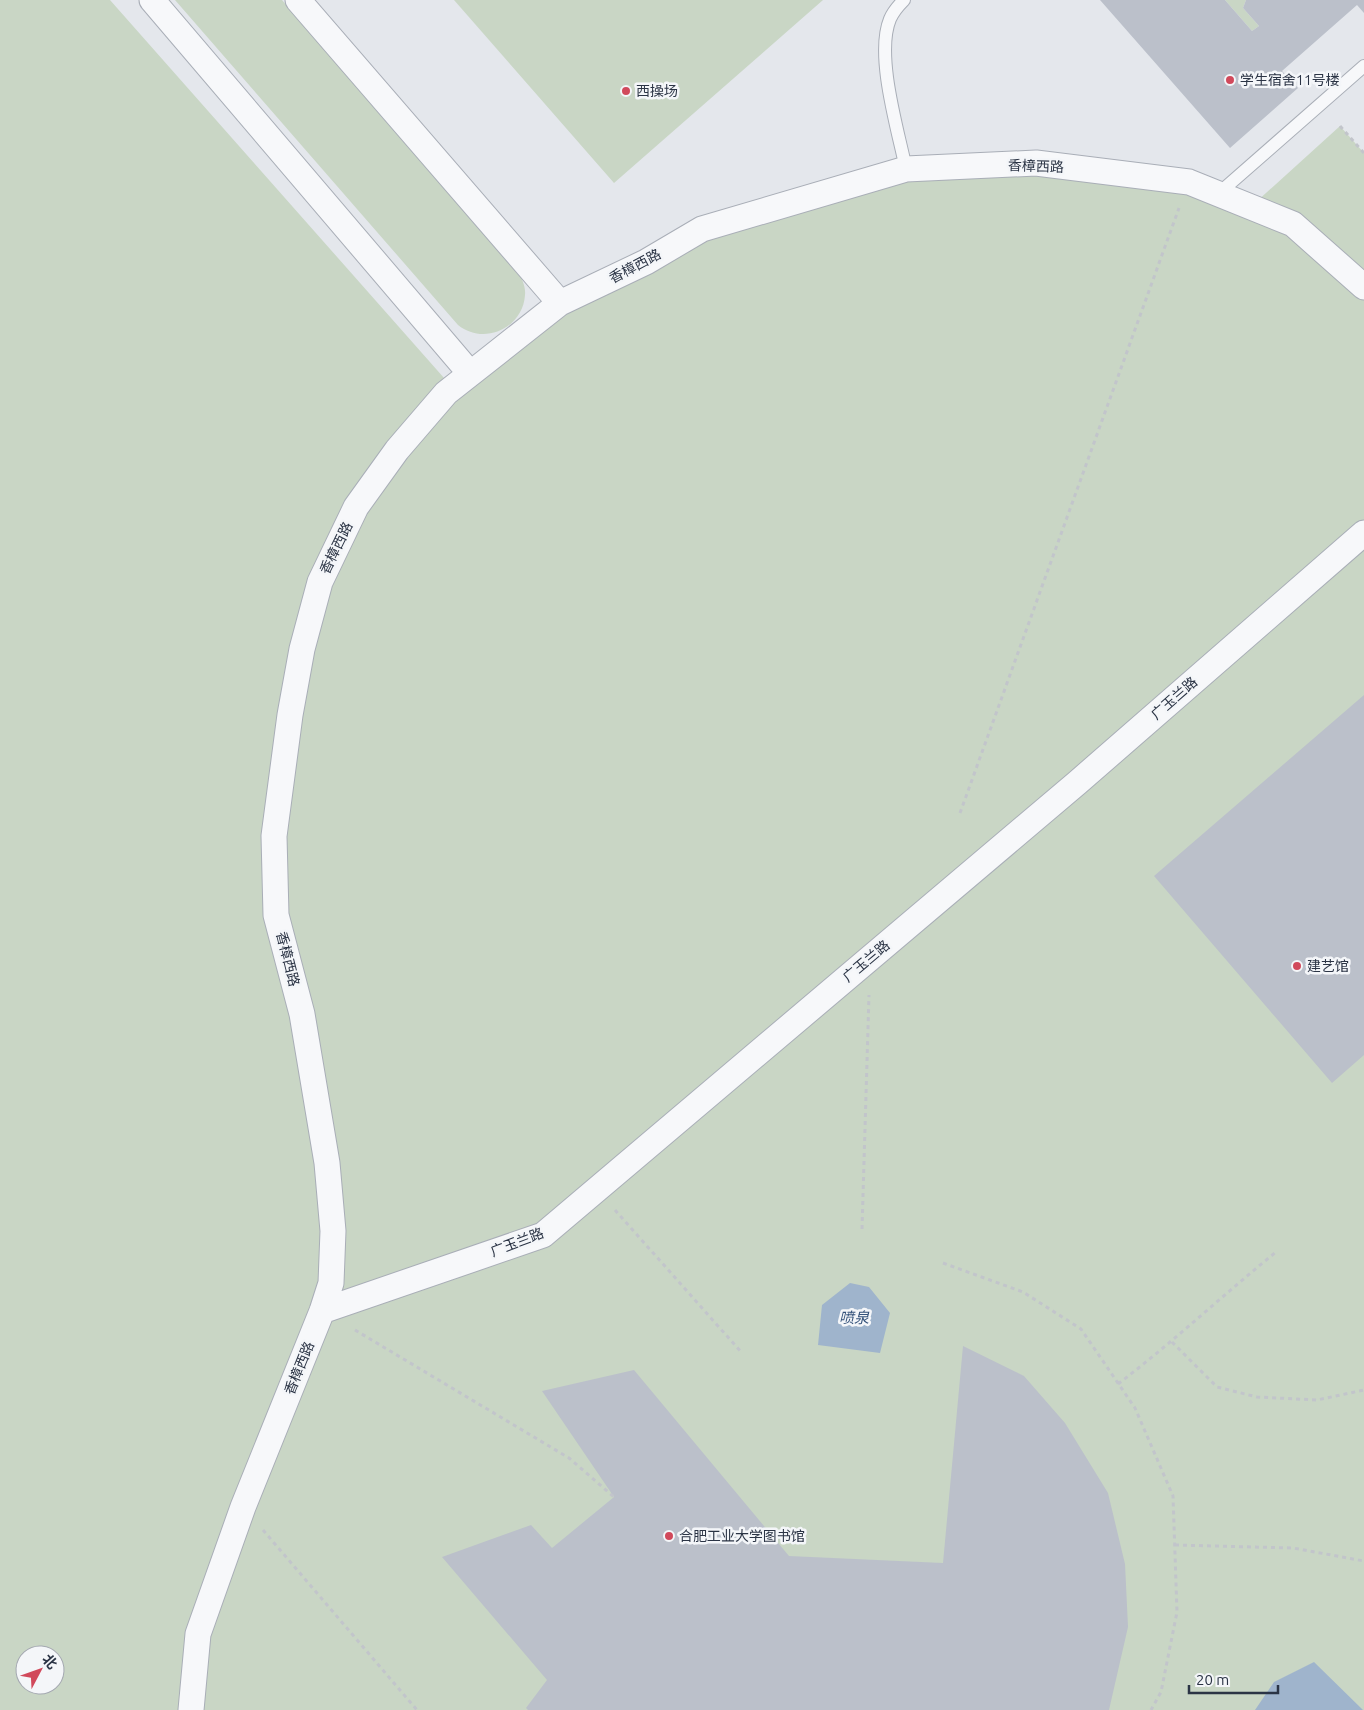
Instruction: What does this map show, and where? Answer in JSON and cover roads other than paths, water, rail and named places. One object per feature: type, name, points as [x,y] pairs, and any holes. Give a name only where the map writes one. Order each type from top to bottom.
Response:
[{"type":"street","points":[[152,0],[470,372]]},
{"type":"street","points":[[298,0],[560,304]]},
{"type":"street","name":"香樟西路","points":[[191,1710],[198,1634],[243,1507],[322,1311],[331,1283],[334,1231],[327,1163],[302,1014],[276,915],[274,836],[290,715],[302,649],[320,582],[356,506],[397,450],[446,393],[470,372],[560,304],[646,262],[702,229],[906,169],[1036,163],[1189,182],[1293,224],[1364,287]]},
{"type":"street","name":"广玉兰路","points":[[322,1311],[543,1235],[598,1191],[1077,783],[1364,532]]},
{"type":"lane","points":[[904,0],[890,18],[885,40],[887,71],[906,169]]},
{"type":"lane","points":[[1218,194],[1364,66]]},
{"type":"water","name":"喷泉","points":[[850,1283],[869,1287],[890,1313],[880,1353],[818,1345],[822,1305]]},
{"type":"water","points":[[1314,1662],[1363,1710],[1255,1710],[1274,1682]]},
{"type":"place","name":"学生宿舍11号楼","points":[[1230,80]]},
{"type":"place","name":"西操场","points":[[626,91]]},
{"type":"place","name":"建艺馆","points":[[1297,966]]},
{"type":"place","name":"合肥工业大学图书馆","points":[[669,1536]]}]
